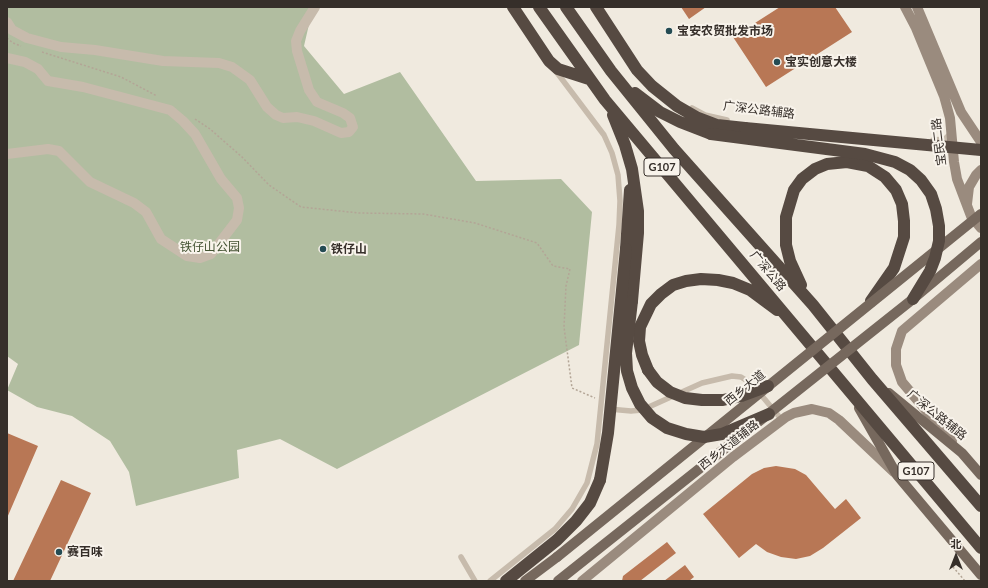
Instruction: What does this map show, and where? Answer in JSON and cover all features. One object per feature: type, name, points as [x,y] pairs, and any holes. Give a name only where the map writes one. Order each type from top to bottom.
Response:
[{"type":"highway","points":[[513,7],[549,61],[558,69],[589,79]]},
{"type":"highway","name":"广深公路","points":[[539,7],[605,100],[793,322],[851,394],[981,548]]},
{"type":"highway","name":"广深公路","points":[[566,7],[611,71],[674,149],[813,305],[872,379],[981,506]]},
{"type":"highway","points":[[599,12],[637,70],[652,86],[696,117],[717,125],[981,143]]},
{"type":"highway","points":[[611,71],[640,98],[660,112],[680,122],[711,134],[865,154],[895,162],[910,170],[921,180],[931,194],[936,209],[939,226],[939,241],[935,258],[930,271],[913,300]]},
{"type":"highway","points":[[605,100],[616,122],[632,169],[638,218],[632,301],[626,354],[627,371],[632,388],[640,404],[652,418],[668,428],[686,434],[704,437],[722,434],[769,414]]},
{"type":"highway","points":[[813,305],[801,286],[790,261],[786,245],[786,217],[794,190],[802,179],[815,169],[828,164],[847,162],[868,166],[885,177],[896,190],[902,204],[904,237],[894,268],[888,280],[867,306]]},
{"type":"highway","points":[[506,581],[557,540],[576,521],[590,503],[600,480],[608,433],[626,249],[632,169]]},
{"type":"highway","points":[[768,386],[741,396],[723,400],[685,398],[670,392],[657,382],[648,370],[642,355],[639,341],[640,327],[644,316],[651,304],[673,285],[701,279],[733,283],[750,290],[793,322]]},
{"type":"main road","name":"西乡大道","points":[[525,581],[557,557],[981,214]]},
{"type":"main road","points":[[558,581],[913,300],[981,242]]},
{"type":"main road","name":"广深公路辅路","points":[[872,379],[962,453],[981,475]]},
{"type":"main road","points":[[851,394],[897,475],[981,575]]},
{"type":"street","points":[[7,22],[12,30],[27,38],[61,47],[95,50],[163,61],[218,63],[232,67],[250,80],[267,107],[276,115],[282,118],[297,117],[314,120],[341,133],[349,132],[352,127],[350,118],[343,113],[317,102],[309,90],[297,50],[296,41],[300,31],[315,7]]},
{"type":"street","name":"宝民二路","points":[[905,7],[923,45],[944,96],[950,118],[957,179],[968,210],[981,228]]},
{"type":"street","points":[[917,7],[961,112],[981,143]]},
{"type":"street","points":[[7,58],[25,62],[38,69],[48,80],[170,110],[183,120],[195,134],[221,179],[237,198],[239,208],[237,220],[210,254],[200,258],[187,256],[160,239],[146,212],[134,203],[90,182],[59,151],[48,149],[7,154]]},
{"type":"street","points":[[968,210],[967,202],[969,187],[976,175],[981,170]]},
{"type":"street","points":[[962,453],[902,382],[896,365],[896,349],[902,331],[981,264]]},
{"type":"street","name":"西乡大道辅路","points":[[582,581],[733,457],[782,420],[794,413],[820,410],[829,413],[839,420],[897,475]]},
{"type":"lane","name":"广深公路辅路","points":[[599,12],[652,79],[674,97],[705,115],[743,123],[933,140],[945,139],[952,133]]},
{"type":"lane","points":[[490,581],[555,529],[572,509],[587,483],[593,464],[601,408],[619,224],[620,201],[618,175],[612,153],[604,135],[549,61]]},
{"type":"lane","points":[[601,408],[631,411],[642,410],[702,383],[732,376],[741,377],[752,384],[782,420]]},
{"type":"lane","points":[[461,557],[475,581]]},
{"type":"path","points":[[7,38],[13,43],[27,48]]},
{"type":"path","points":[[42,52],[121,77],[163,99]]},
{"type":"path","points":[[190,116],[210,128],[242,157],[269,185],[302,207],[359,213],[431,216],[475,222],[537,243],[553,266],[570,269],[566,286],[564,327],[572,388],[601,400]]},
{"type":"path","points":[[953,568],[965,581]]},
{"type":"green space","name":"铁仔山公园","points":[[7,7],[313,7],[304,46],[344,94],[400,72],[476,181],[561,179],[592,212],[579,345],[337,469],[280,439],[237,450],[239,478],[136,506],[129,472],[110,441],[72,416],[37,407],[7,390],[18,364],[7,356]]},
{"type":"building","points":[[681,7],[706,7],[689,19]]},
{"type":"building","name":"宝实创意大楼","points":[[780,7],[835,7],[852,32],[766,87],[733,37]]},
{"type":"building","points":[[7,433],[38,446],[7,518]]},
{"type":"building","points":[[776,466],[795,469],[806,475],[835,509],[846,499],[861,518],[823,548],[810,556],[796,559],[781,557],[767,552],[756,544],[739,558],[703,514],[752,474],[764,468]]},
{"type":"building","points":[[61,480],[91,493],[50,581],[13,581]]},
{"type":"building","points":[[667,542],[676,553],[640,581],[622,581],[623,576]]},
{"type":"building","points":[[685,565],[694,577],[689,581],[664,581]]},
{"type":"place","name":"宝安农贸批发市场","points":[[669,31]]},
{"type":"place","name":"宝实创意大楼","points":[[777,62]]},
{"type":"place","name":"铁仔山","points":[[323,249]]},
{"type":"place","name":"赛百味","points":[[59,552]]}]
